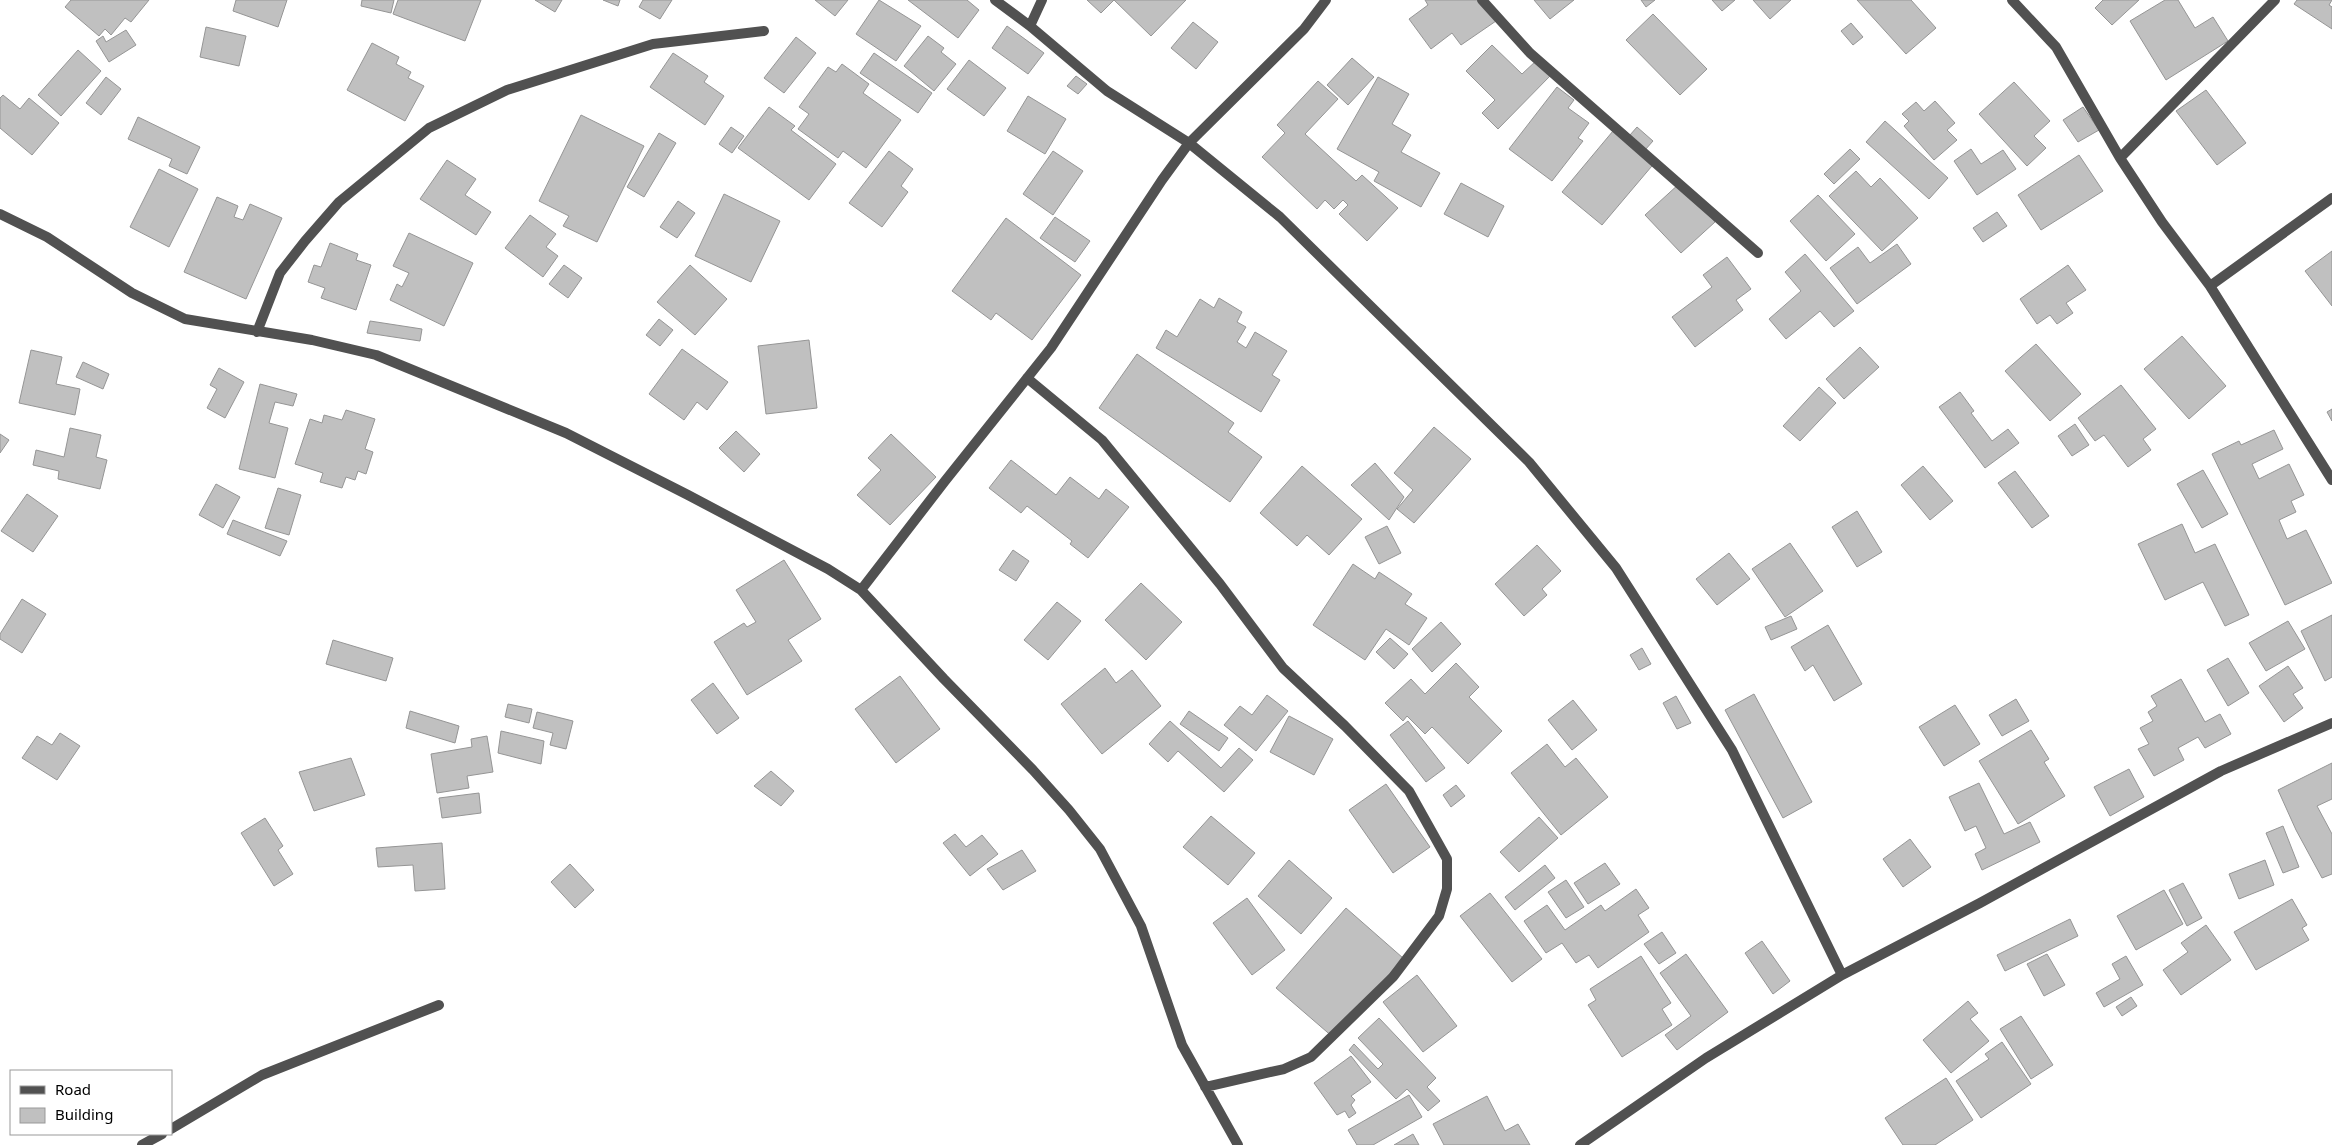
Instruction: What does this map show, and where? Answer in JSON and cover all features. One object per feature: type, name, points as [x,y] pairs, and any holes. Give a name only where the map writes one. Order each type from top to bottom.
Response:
[{"type":"street","points":[[996,0],[1107,91],[1189,143],[1280,216],[1522,455],[1616,568],[1732,750],[1842,975]]},
{"type":"street","points":[[1030,26],[1042,0]]},
{"type":"street","points":[[861,590],[1051,348],[1162,180],[1189,143],[1304,29],[1326,0]]},
{"type":"street","points":[[1482,0],[1530,53],[1758,253]]},
{"type":"street","points":[[2012,0],[2056,47],[2120,158],[2162,222],[2210,286],[2332,480]]},
{"type":"street","points":[[2120,158],[2275,0]]},
{"type":"street","points":[[257,332],[280,273],[305,241],[339,202],[429,128],[507,90],[653,44],[764,31]]},
{"type":"street","points":[[2210,286],[2332,198]]},
{"type":"street","points":[[0,214],[47,237],[132,293],[185,319],[312,340],[376,355],[566,433],[828,569],[861,590],[1033,770],[1069,810],[1100,849],[1141,926],[1182,1045],[1238,1145]]},
{"type":"street","points":[[1028,378],[1102,440],[1220,584],[1283,668],[1345,726],[1409,791],[1447,859],[1447,889],[1439,916],[1393,977],[1311,1056],[1284,1070],[1205,1087]]},
{"type":"street","points":[[1580,1145],[1706,1058],[1842,975],[1980,903],[2221,771],[2332,723]]},
{"type":"street","points":[[172,1128],[262,1075],[439,1005]]},
{"type":"street","points":[[142,1145],[160,1135]]},
{"type":"building","points":[[71,0],[149,0],[131,22],[125,18],[111,35],[105,29],[99,36],[65,7]]},
{"type":"building","points":[[236,0],[287,0],[278,27],[233,11]]},
{"type":"building","points":[[362,0],[394,0],[391,13],[361,6]]},
{"type":"building","points":[[398,0],[481,0],[465,41],[393,14]]},
{"type":"building","points":[[535,0],[562,0],[555,12]]},
{"type":"building","points":[[603,0],[620,0],[618,6]]},
{"type":"building","points":[[643,0],[672,0],[660,19],[639,7]]},
{"type":"building","points":[[815,0],[848,0],[835,16]]},
{"type":"building","points":[[879,0],[921,26],[896,61],[856,34]]},
{"type":"building","points":[[908,0],[967,0],[979,10],[958,38]]},
{"type":"building","points":[[1087,0],[1114,0],[1101,13]]},
{"type":"building","points":[[1114,0],[1186,0],[1151,36]]},
{"type":"building","points":[[1425,0],[1481,0],[1496,21],[1461,45],[1452,33],[1431,49],[1409,19],[1428,5]]},
{"type":"building","points":[[1534,0],[1574,0],[1550,19]]},
{"type":"building","points":[[1641,0],[1655,0],[1646,7]]},
{"type":"building","points":[[1712,0],[1735,0],[1722,11]]},
{"type":"building","points":[[1753,0],[1791,0],[1770,19]]},
{"type":"building","points":[[1857,0],[1911,0],[1936,28],[1906,54]]},
{"type":"building","points":[[2103,0],[2139,0],[2112,25],[2095,8]]},
{"type":"building","points":[[2165,0],[2178,0],[2195,28],[2213,17],[2228,41],[2166,80],[2130,21]]},
{"type":"building","points":[[2297,0],[2332,0],[2329,5],[2332,7],[2332,29],[2294,4]]},
{"type":"building","points":[[1653,14],[1707,69],[1680,95],[1626,40]]},
{"type":"building","points":[[1193,22],[1218,42],[1196,69],[1171,48]]},
{"type":"building","points":[[1851,23],[1863,37],[1853,45],[1841,31]]},
{"type":"building","points":[[1007,26],[1044,53],[1028,74],[992,48]]},
{"type":"building","points":[[206,27],[246,36],[239,66],[200,57]]},
{"type":"building","points":[[126,30],[136,45],[109,62],[96,41],[103,36],[106,42]]},
{"type":"building","points":[[928,36],[944,48],[941,52],[956,64],[934,91],[904,66]]},
{"type":"building","points":[[796,37],[816,53],[784,93],[764,78]]},
{"type":"building","points":[[372,43],[399,57],[396,64],[411,72],[408,78],[424,86],[405,121],[347,90]]},
{"type":"building","points":[[1492,45],[1522,74],[1537,60],[1551,75],[1498,129],[1482,113],[1495,100],[1466,71]]},
{"type":"building","points":[[78,50],[101,71],[61,116],[38,95]]},
{"type":"building","points":[[673,53],[708,76],[704,82],[724,96],[705,125],[650,87]]},
{"type":"building","points":[[874,53],[932,93],[918,113],[860,73]]},
{"type":"building","points":[[1352,58],[1374,77],[1348,105],[1327,85]]},
{"type":"building","points":[[969,60],[1006,88],[984,116],[947,89]]},
{"type":"building","points":[[842,64],[869,84],[863,93],[901,120],[866,168],[843,151],[838,158],[798,129],[809,114],[799,107],[828,67],[836,72]]},
{"type":"building","points":[[1076,76],[1087,84],[1078,94],[1067,86]]},
{"type":"building","points":[[106,77],[121,89],[101,115],[86,103]]},
{"type":"building","points":[[1378,77],[1409,94],[1392,124],[1411,135],[1401,152],[1440,173],[1421,207],[1374,181],[1379,172],[1337,149]]},
{"type":"building","points":[[1318,81],[1338,99],[1305,134],[1356,181],[1362,175],[1398,208],[1367,241],[1339,214],[1348,205],[1343,200],[1334,209],[1325,200],[1317,209],[1262,157],[1285,133],[1277,125]]},
{"type":"building","points":[[2014,82],[2050,121],[2034,136],[2046,148],[2027,166],[1979,114]]},
{"type":"building","points":[[1557,87],[1574,100],[1568,108],[1589,123],[1578,138],[1583,141],[1552,181],[1509,149]]},
{"type":"building","points":[[2206,90],[2246,143],[2217,165],[2176,111]]},
{"type":"building","points":[[3,95],[20,109],[29,98],[59,123],[32,155],[0,128],[0,98]]},
{"type":"building","points":[[1028,96],[1066,119],[1045,154],[1007,131]]},
{"type":"building","points":[[1935,101],[1955,123],[1947,130],[1957,140],[1934,160],[1904,126],[1909,121],[1902,114],[1916,102],[1924,111]]},
{"type":"building","points":[[769,107],[795,126],[791,130],[836,164],[809,200],[738,148]]},
{"type":"building","points":[[2083,107],[2099,130],[2078,142],[2063,120]]},
{"type":"building","points":[[581,115],[644,146],[597,242],[563,226],[569,216],[539,201]]},
{"type":"building","points":[[138,117],[200,147],[187,174],[169,166],[172,159],[128,139]]},
{"type":"building","points":[[1885,121],[1948,178],[1929,199],[1866,142]]},
{"type":"building","points":[[1618,125],[1630,135],[1637,127],[1653,141],[1645,150],[1657,160],[1602,225],[1562,192]]},
{"type":"building","points":[[731,127],[744,136],[732,153],[719,144]]},
{"type":"building","points":[[659,133],[676,143],[644,197],[627,187]]},
{"type":"building","points":[[1850,149],[1860,159],[1834,184],[1824,174]]},
{"type":"building","points":[[1971,149],[1981,164],[2003,150],[2016,169],[1977,195],[1954,161]]},
{"type":"building","points":[[889,151],[913,169],[901,186],[908,192],[882,227],[849,203]]},
{"type":"building","points":[[1053,151],[1083,171],[1053,215],[1023,194]]},
{"type":"building","points":[[2079,155],[2103,191],[2041,230],[2018,195]]},
{"type":"building","points":[[447,160],[476,179],[465,195],[491,212],[476,235],[420,199]]},
{"type":"building","points":[[159,169],[198,189],[169,247],[130,227]]},
{"type":"building","points":[[1856,171],[1871,187],[1880,178],[1918,218],[1882,251],[1829,196]]},
{"type":"building","points":[[1461,183],[1504,206],[1488,237],[1444,214]]},
{"type":"building","points":[[1680,183],[1715,222],[1681,253],[1645,215]]},
{"type":"building","points":[[724,194],[780,221],[751,282],[695,256]]},
{"type":"building","points":[[1818,195],[1855,234],[1826,261],[1790,221]]},
{"type":"building","points":[[217,197],[238,206],[234,217],[243,220],[250,204],[282,218],[246,299],[184,272]]},
{"type":"building","points":[[678,201],[695,213],[677,238],[660,227]]},
{"type":"building","points":[[1997,212],[2007,226],[1983,242],[1973,228]]},
{"type":"building","points":[[530,215],[556,234],[546,247],[558,256],[543,277],[505,248]]},
{"type":"building","points":[[1055,217],[1090,241],[1075,262],[1040,238]]},
{"type":"building","points":[[1006,218],[1081,275],[1032,340],[996,313],[991,320],[952,291]]},
{"type":"building","points":[[409,233],[473,263],[444,326],[390,300],[397,284],[402,287],[409,273],[393,266]]},
{"type":"building","points":[[330,243],[358,254],[356,260],[371,265],[356,310],[321,298],[325,288],[308,282],[314,265],[321,267]]},
{"type":"building","points":[[1897,244],[1911,264],[1857,304],[1830,268],[1858,247],[1870,263]]},
{"type":"building","points":[[2332,251],[2332,306],[2305,271]]},
{"type":"building","points":[[1805,254],[1854,311],[1834,327],[1820,311],[1786,339],[1769,319],[1801,291],[1785,272]]},
{"type":"building","points":[[1727,257],[1751,289],[1736,300],[1743,310],[1695,347],[1672,317],[1712,287],[1703,275]]},
{"type":"building","points":[[564,265],[582,278],[568,298],[549,284]]},
{"type":"building","points":[[690,265],[727,299],[695,335],[657,302]]},
{"type":"building","points":[[2068,265],[2086,290],[2066,303],[2073,313],[2057,324],[2050,315],[2037,324],[2020,299]]},
{"type":"building","points":[[1219,298],[1242,312],[1237,322],[1246,327],[1237,342],[1246,348],[1255,332],[1287,351],[1272,375],[1280,380],[1261,412],[1156,348],[1166,330],[1177,337],[1200,299],[1214,308]]},
{"type":"building","points":[[659,319],[673,330],[660,346],[646,335]]},
{"type":"building","points":[[370,321],[422,329],[420,341],[367,333]]},
{"type":"building","points":[[2182,336],[2226,386],[2189,419],[2144,369]]},
{"type":"building","points":[[809,340],[817,408],[766,414],[758,346]]},
{"type":"building","points":[[2036,344],[2081,394],[2050,421],[2005,371]]},
{"type":"building","points":[[1860,347],[1879,367],[1844,399],[1826,379]]},
{"type":"building","points":[[682,349],[728,382],[707,410],[697,402],[684,420],[649,394]]},
{"type":"building","points":[[31,350],[62,357],[56,384],[80,389],[75,415],[19,403]]},
{"type":"building","points":[[1137,354],[1234,423],[1228,432],[1262,457],[1230,502],[1099,408]]},
{"type":"building","points":[[83,362],[109,374],[103,389],[76,377]]},
{"type":"building","points":[[219,368],[244,382],[225,418],[207,408],[217,389],[210,385]]},
{"type":"building","points":[[260,384],[297,394],[293,406],[275,402],[269,423],[288,428],[275,478],[239,469]]},
{"type":"building","points":[[2121,385],[2156,429],[2143,439],[2151,450],[2128,467],[2104,435],[2095,441],[2078,418]]},
{"type":"building","points":[[1819,387],[1836,403],[1800,441],[1783,426]]},
{"type":"building","points":[[1960,392],[1974,411],[1971,413],[1992,441],[2008,429],[2019,443],[1985,468],[1939,407]]},
{"type":"building","points":[[2332,409],[2332,421],[2327,412]]},
{"type":"building","points":[[346,410],[375,419],[365,449],[373,452],[366,474],[358,471],[355,480],[346,477],[342,488],[320,482],[323,473],[295,464],[310,419],[322,423],[324,415],[342,420]]},
{"type":"building","points":[[2075,424],[2089,445],[2072,456],[2058,436]]},
{"type":"building","points":[[1434,427],[1471,459],[1414,523],[1397,509],[1413,490],[1394,473]]},
{"type":"building","points":[[70,428],[101,435],[96,457],[107,460],[100,489],[58,479],[59,471],[33,465],[36,450],[64,457]]},
{"type":"building","points":[[2274,430],[2283,449],[2252,464],[2259,479],[2289,464],[2304,495],[2291,501],[2296,512],[2279,520],[2287,539],[2306,530],[2332,583],[2285,605],[2212,454],[2239,441],[2241,445]]},
{"type":"building","points":[[736,431],[760,454],[744,472],[719,448]]},
{"type":"building","points":[[0,434],[9,440],[0,453]]},
{"type":"building","points":[[891,434],[936,477],[890,525],[857,495],[881,470],[868,458]]},
{"type":"building","points":[[1011,460],[1056,495],[1070,477],[1099,499],[1106,489],[1129,507],[1088,558],[1070,544],[1072,541],[1027,506],[1021,513],[989,488]]},
{"type":"building","points":[[1375,463],[1404,497],[1389,520],[1351,485]]},
{"type":"building","points":[[1302,466],[1362,519],[1329,555],[1307,535],[1297,546],[1260,513]]},
{"type":"building","points":[[1923,466],[1953,501],[1930,520],[1901,485]]},
{"type":"building","points":[[2203,470],[2228,514],[2202,528],[2177,484]]},
{"type":"building","points":[[2015,471],[2049,516],[2032,528],[1998,483]]},
{"type":"building","points":[[216,484],[240,497],[223,528],[199,515]]},
{"type":"building","points":[[278,488],[301,495],[289,535],[265,528]]},
{"type":"building","points":[[27,494],[58,516],[33,552],[1,531]]},
{"type":"building","points":[[1857,511],[1882,552],[1857,567],[1832,527]]},
{"type":"building","points":[[233,520],[287,541],[280,556],[227,534]]},
{"type":"building","points":[[2182,524],[2195,553],[2215,544],[2249,615],[2225,626],[2203,582],[2165,600],[2138,544]]},
{"type":"building","points":[[1387,526],[1401,553],[1379,564],[1365,537]]},
{"type":"building","points":[[1790,543],[1823,591],[1785,617],[1752,569]]},
{"type":"building","points":[[1537,545],[1561,571],[1542,589],[1547,595],[1524,616],[1495,584]]},
{"type":"building","points":[[1013,550],[1029,561],[1016,581],[999,570]]},
{"type":"building","points":[[1729,553],[1750,579],[1717,605],[1696,579]]},
{"type":"building","points":[[784,560],[821,619],[788,640],[802,661],[747,695],[714,642],[744,623],[747,627],[756,622],[736,590]]},
{"type":"building","points":[[1353,564],[1375,579],[1379,572],[1412,594],[1405,604],[1427,618],[1409,645],[1386,629],[1365,660],[1313,625]]},
{"type":"building","points":[[1141,583],[1182,622],[1146,660],[1105,620]]},
{"type":"building","points":[[22,599],[46,614],[22,653],[0,639],[0,634]]},
{"type":"building","points":[[1057,602],[1081,621],[1048,660],[1024,640]]},
{"type":"building","points":[[2332,615],[2332,677],[2325,681],[2301,631]]},
{"type":"building","points":[[1791,616],[1797,629],[1771,640],[1765,627]]},
{"type":"building","points":[[2288,621],[2305,649],[2266,671],[2249,643]]},
{"type":"building","points":[[1441,622],[1461,644],[1432,672],[1412,649]]},
{"type":"building","points":[[1828,625],[1862,684],[1834,701],[1813,665],[1805,671],[1791,647]]},
{"type":"building","points":[[1390,638],[1408,654],[1394,669],[1376,652]]},
{"type":"building","points":[[333,640],[393,658],[386,681],[326,664]]},
{"type":"building","points":[[1642,648],[1651,664],[1639,670],[1630,655]]},
{"type":"building","points":[[2228,658],[2249,693],[2228,706],[2207,670]]},
{"type":"building","points":[[1456,663],[1479,687],[1469,697],[1502,731],[1468,764],[1432,727],[1425,734],[1407,716],[1403,721],[1385,703],[1411,679],[1425,694]]},
{"type":"building","points":[[2288,666],[2303,688],[2293,694],[2303,708],[2284,722],[2259,686]]},
{"type":"building","points":[[1105,668],[1116,683],[1132,670],[1161,706],[1102,754],[1061,704]]},
{"type":"building","points":[[900,676],[940,729],[896,763],[855,709]]},
{"type":"building","points":[[2181,679],[2205,722],[2220,714],[2231,734],[2205,748],[2198,737],[2178,748],[2184,760],[2154,776],[2138,749],[2149,744],[2140,728],[2153,721],[2148,712],[2157,706],[2151,696]]},
{"type":"building","points":[[713,683],[739,718],[717,734],[691,700]]},
{"type":"building","points":[[1754,694],[1812,802],[1783,818],[1725,710]]},
{"type":"building","points":[[1267,695],[1288,711],[1256,751],[1224,725],[1240,706],[1252,715]]},
{"type":"building","points":[[1676,696],[1691,723],[1677,729],[1663,703]]},
{"type":"building","points":[[2016,699],[2029,721],[2002,736],[1989,715]]},
{"type":"building","points":[[1573,700],[1597,730],[1572,750],[1548,720]]},
{"type":"building","points":[[508,704],[532,709],[529,723],[505,717]]},
{"type":"building","points":[[1955,705],[1980,744],[1944,766],[1919,727]]},
{"type":"building","points":[[410,711],[459,726],[455,743],[406,728]]},
{"type":"building","points":[[1189,711],[1228,738],[1219,751],[1180,724]]},
{"type":"building","points":[[537,712],[573,721],[566,749],[550,745],[553,733],[533,728]]},
{"type":"building","points":[[1289,716],[1333,739],[1314,775],[1270,752]]},
{"type":"building","points":[[1170,721],[1221,768],[1239,748],[1253,760],[1224,792],[1178,751],[1168,762],[1149,744]]},
{"type":"building","points":[[1408,721],[1445,768],[1426,782],[1390,735]]},
{"type":"building","points":[[2031,730],[2049,759],[2044,762],[2065,796],[2018,824],[1979,761]]},
{"type":"building","points":[[501,731],[544,741],[541,764],[498,753]]},
{"type":"building","points":[[60,733],[80,746],[57,780],[22,758],[37,736],[52,745]]},
{"type":"building","points":[[487,736],[493,772],[467,776],[469,788],[437,793],[431,754],[472,747],[471,739]]},
{"type":"building","points":[[1547,744],[1565,767],[1576,758],[1608,797],[1561,835],[1511,773]]},
{"type":"building","points":[[351,758],[365,795],[314,811],[299,772]]},
{"type":"building","points":[[2332,763],[2332,799],[2317,806],[2332,834],[2332,874],[2322,878],[2296,830],[2278,790]]},
{"type":"building","points":[[2129,769],[2144,797],[2110,816],[2094,787]]},
{"type":"building","points":[[771,771],[794,791],[781,806],[754,786]]},
{"type":"building","points":[[1979,783],[2004,834],[2030,822],[2040,842],[1982,870],[1975,854],[1986,848],[1976,826],[1965,831],[1949,797]]},
{"type":"building","points":[[1386,784],[1430,847],[1393,873],[1349,810]]},
{"type":"building","points":[[1456,785],[1465,796],[1451,807],[1443,795]]},
{"type":"building","points":[[479,793],[481,813],[442,818],[439,798]]},
{"type":"building","points":[[1211,816],[1255,853],[1228,885],[1183,847]]},
{"type":"building","points":[[1539,817],[1558,838],[1519,872],[1500,852]]},
{"type":"building","points":[[265,818],[283,846],[278,850],[293,874],[274,886],[241,833]]},
{"type":"building","points":[[2283,826],[2299,867],[2283,873],[2266,833]]},
{"type":"building","points":[[955,834],[966,847],[982,835],[998,854],[970,876],[943,843]]},
{"type":"building","points":[[1910,839],[1931,867],[1903,887],[1883,859]]},
{"type":"building","points":[[442,843],[445,889],[415,891],[413,865],[378,867],[376,848]]},
{"type":"building","points":[[1022,850],[1036,871],[1003,890],[987,869]]},
{"type":"building","points":[[1289,860],[1332,898],[1301,934],[1258,896]]},
{"type":"building","points":[[2265,860],[2274,885],[2239,899],[2229,874]]},
{"type":"building","points":[[1605,863],[1620,884],[1588,904],[1574,883]]},
{"type":"building","points":[[570,864],[594,890],[575,908],[551,882]]},
{"type":"building","points":[[1545,865],[1555,878],[1515,910],[1505,897]]},
{"type":"building","points":[[1566,880],[1584,907],[1566,918],[1548,892]]},
{"type":"building","points":[[2183,883],[2202,918],[2187,926],[2169,890]]},
{"type":"building","points":[[1636,889],[1649,908],[1638,915],[1649,932],[1598,968],[1589,955],[1576,963],[1562,943],[1546,953],[1524,921],[1547,905],[1565,930],[1601,905],[1605,911]]},
{"type":"building","points":[[2164,890],[2183,924],[2136,950],[2117,916]]},
{"type":"building","points":[[1490,893],[1542,959],[1512,982],[1460,916]]},
{"type":"building","points":[[1247,898],[1285,950],[1252,975],[1213,923]]},
{"type":"building","points":[[2292,899],[2307,925],[2302,928],[2309,940],[2256,970],[2234,932]]},
{"type":"building","points":[[1346,908],[1403,958],[1334,1038],[1276,988]]},
{"type":"building","points":[[2070,919],[2078,936],[2005,971],[1997,955]]},
{"type":"building","points":[[2206,925],[2231,960],[2181,995],[2163,970],[2188,952],[2181,943]]},
{"type":"building","points":[[1662,932],[1676,953],[1659,964],[1644,944]]},
{"type":"building","points":[[1762,941],[1790,981],[1773,994],[1745,953]]},
{"type":"building","points":[[1686,954],[1728,1012],[1677,1050],[1665,1035],[1691,1016],[1660,973]]},
{"type":"building","points":[[2047,954],[2065,985],[2044,996],[2027,964]]},
{"type":"building","points":[[1641,956],[1671,1003],[1662,1009],[1672,1025],[1622,1057],[1588,1005],[1596,1000],[1590,989]]},
{"type":"building","points":[[2126,956],[2143,985],[2104,1007],[2096,993],[2120,979],[2112,964]]},
{"type":"building","points":[[1417,975],[1457,1026],[1423,1052],[1383,1002]]},
{"type":"building","points":[[2131,997],[2137,1006],[2122,1016],[2116,1007]]},
{"type":"building","points":[[1968,1001],[1978,1013],[1970,1019],[1989,1041],[1951,1073],[1923,1040]]},
{"type":"building","points":[[2021,1016],[2053,1065],[2031,1079],[2000,1029]]},
{"type":"building","points":[[1379,1018],[1436,1078],[1427,1087],[1440,1101],[1428,1111],[1407,1089],[1396,1099],[1349,1050],[1354,1044],[1378,1069],[1383,1064],[1358,1038]]},
{"type":"building","points":[[2002,1042],[2031,1084],[1981,1118],[1956,1081],[1989,1059],[1985,1054]]},
{"type":"building","points":[[1351,1056],[1371,1082],[1351,1096],[1355,1100],[1351,1105],[1356,1113],[1349,1118],[1345,1111],[1337,1115],[1314,1083]]},
{"type":"building","points":[[1946,1078],[1973,1120],[1935,1145],[1903,1145],[1885,1118]]},
{"type":"building","points":[[1409,1095],[1422,1117],[1373,1145],[1357,1145],[1348,1130]]},
{"type":"building","points":[[1487,1096],[1505,1131],[1518,1124],[1530,1145],[1444,1145],[1433,1124]]},
{"type":"building","points":[[1413,1134],[1419,1145],[1394,1145]]}]
